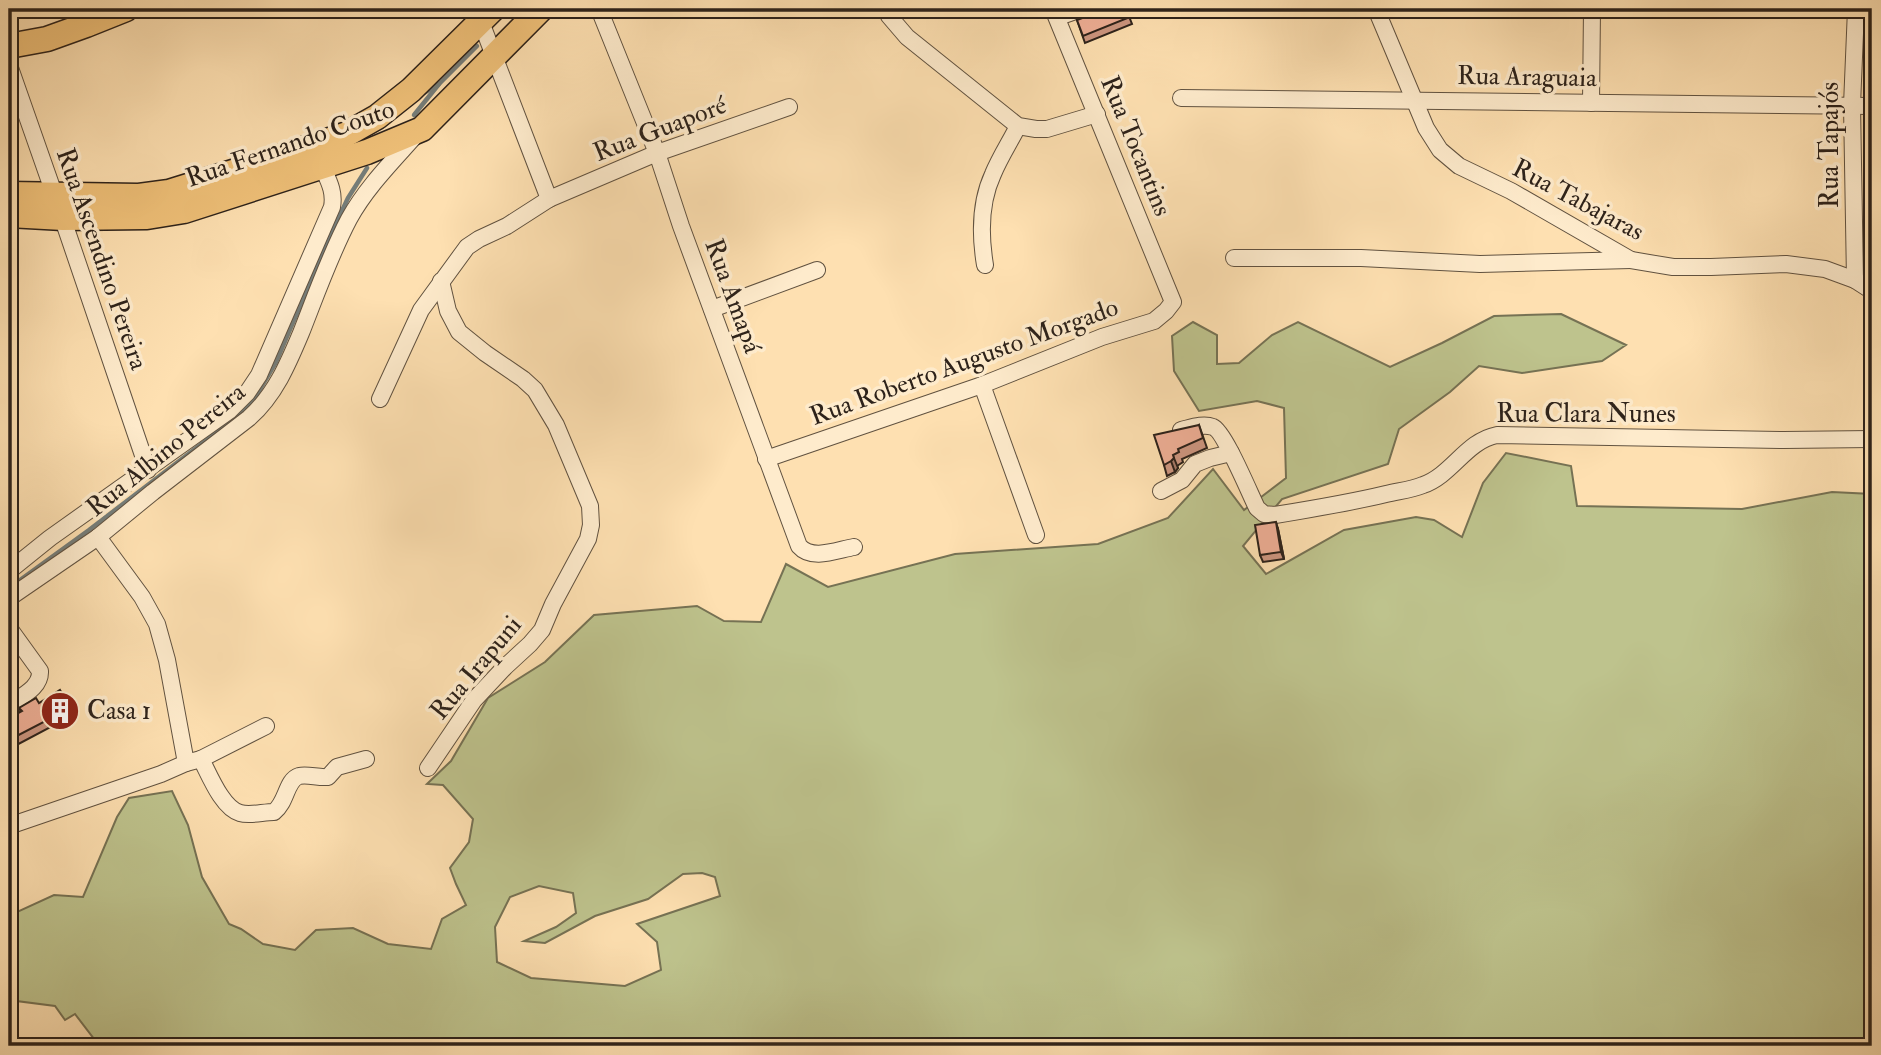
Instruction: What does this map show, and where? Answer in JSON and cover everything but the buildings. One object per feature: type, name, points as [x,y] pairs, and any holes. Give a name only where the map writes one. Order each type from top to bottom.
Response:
[{"type":"main road","points":[[9,46],[47,39],[126,9]]},
{"type":"main road","points":[[483,13],[515,18],[541,9]]},
{"type":"main road","name":"Rua Fernando Couto","points":[[9,194],[59,206],[147,217],[184,211],[368,152],[422,129],[541,9]]},
{"type":"main road","name":"Rua Fernando Couto","points":[[9,215],[169,192],[347,134],[377,117],[411,90],[483,13]]},
{"type":"street","name":"Rua Amapá","points":[[599,9],[641,109],[681,226],[799,546],[803,551],[815,554],[854,547]]},
{"type":"street","points":[[886,9],[907,37],[1018,126],[1047,129],[1097,114]]},
{"type":"street","name":"Rua Tabajaras","points":[[1376,9],[1426,128],[1440,150],[1459,166],[1511,191],[1631,260],[1673,267],[1711,268],[1786,264],[1825,269],[1855,280],[1872,290]]},
{"type":"street","points":[[1591,103],[1592,9]]},
{"type":"street","name":"Rua Tapajós","points":[[1855,280],[1852,105],[1856,9]]},
{"type":"street","points":[[483,13],[494,58],[550,199]]},
{"type":"street","name":"Rua Tocantins","points":[[1056,15],[1172,302]]},
{"type":"street","name":"Rua Ascendino Pereira","points":[[9,65],[148,470]]},
{"type":"street","name":"Rua Araguaia","points":[[1181,98],[1872,106]]},
{"type":"street","name":"Rua Guaporé","points":[[380,399],[421,310],[467,247],[550,199],[657,153],[789,107]]},
{"type":"street","points":[[985,265],[981,241],[985,201],[992,175],[1018,126]]},
{"type":"street","name":"Rua Albino Pereira","points":[[9,598],[153,492],[263,405],[290,358],[349,219],[366,191],[422,129]]},
{"type":"street","name":"Rua Albino Pereira","points":[[9,571],[50,538],[229,411],[247,393],[259,375],[332,206],[333,190],[322,166]]},
{"type":"street","points":[[1234,258],[1361,258],[1480,264],[1631,260]]},
{"type":"street","points":[[712,309],[817,270]]},
{"type":"street","name":"Rua Irapuni","points":[[428,768],[474,700],[542,630],[588,539],[591,525],[590,506],[555,425],[535,390],[459,332],[448,311],[441,281]]},
{"type":"street","name":"Rua Roberto Augusto Morgado","points":[[766,459],[982,385],[1102,337],[1154,321],[1172,302]]},
{"type":"street","points":[[982,385],[1036,535]]},
{"type":"street","name":"Rua Clara Nunes","points":[[1173,432],[1200,426],[1212,426],[1218,430],[1257,508],[1264,514],[1275,515],[1349,503],[1423,485],[1438,478],[1486,437],[1497,435],[1872,439]]},
{"type":"street","points":[[1161,491],[1182,480],[1195,464],[1231,453]]},
{"type":"street","points":[[50,538],[92,537],[142,597],[157,624],[194,761],[233,810],[246,814],[274,812],[283,802],[294,778],[327,777],[337,767],[366,759]]},
{"type":"street","points":[[9,628],[40,671],[40,679],[9,705]]},
{"type":"street","points":[[9,827],[161,774],[266,726]]},
{"type":"lane","points":[[1056,15],[1079,13],[1081,9]]},
{"type":"green space","points":[[1561,314],[1626,345],[1602,361],[1522,373],[1479,366],[1450,392],[1399,429],[1388,464],[1282,499],[1243,546],[1266,574],[1344,530],[1416,517],[1434,520],[1462,537],[1483,483],[1506,453],[1571,466],[1577,506],[1742,509],[1832,492],[1872,494],[1872,1046],[91,1046],[94,1039],[75,1014],[65,1020],[55,1006],[9,1000],[9,919],[19,911],[54,895],[83,897],[117,817],[129,798],[172,791],[188,825],[202,877],[229,924],[263,944],[295,950],[316,930],[353,928],[388,944],[431,949],[442,919],[466,905],[450,868],[469,842],[473,819],[443,785],[427,784],[451,761],[488,698],[545,662],[594,615],[697,606],[724,621],[761,622],[786,564],[828,587],[955,554],[1098,544],[1168,518],[1213,469],[1244,510],[1286,478],[1284,408],[1257,401],[1199,411],[1174,371],[1172,336],[1193,322],[1217,335],[1217,364],[1239,363],[1272,335],[1298,322],[1390,367],[1494,316]],"holes":[[[702,873],[715,877],[720,896],[637,924],[657,942],[661,970],[625,986],[531,978],[497,962],[495,927],[510,897],[539,886],[573,893],[576,913],[556,927],[524,941],[545,943],[595,916],[648,899],[683,874]]]},
{"type":"waterway","points":[[414,115],[439,84],[477,46]]},
{"type":"waterway","points":[[422,94],[439,84]]},
{"type":"waterway","points":[[9,588],[238,416],[256,396],[276,362],[348,198],[367,168]]},
{"type":"place","name":"Casa 1","points":[[60,711]]}]
